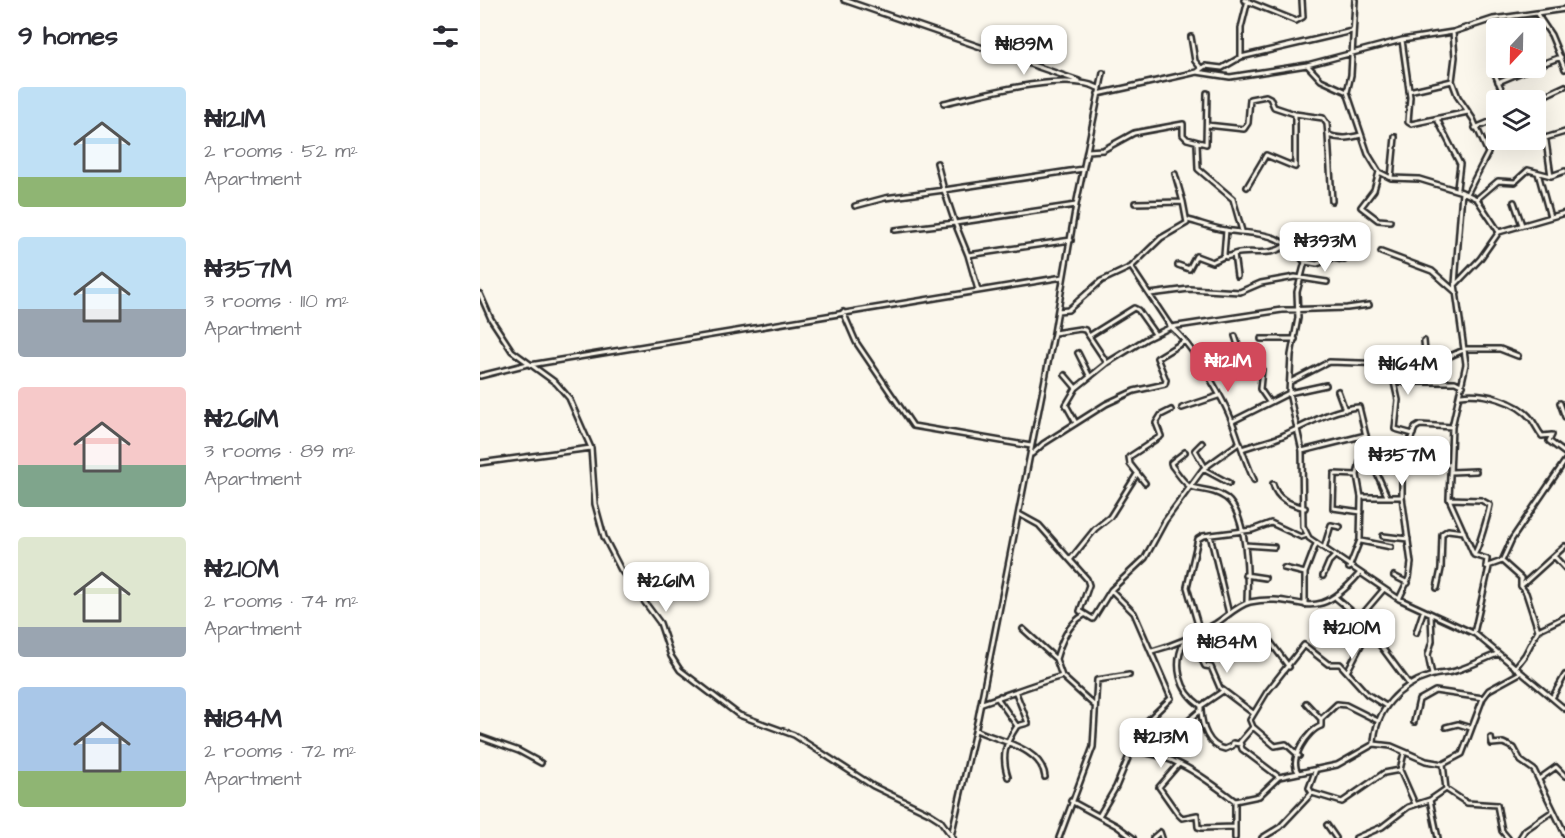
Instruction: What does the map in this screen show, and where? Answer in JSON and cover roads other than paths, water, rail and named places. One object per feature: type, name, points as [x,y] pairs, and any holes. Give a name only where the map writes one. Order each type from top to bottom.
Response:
[{"type":"street","points":[[844,0],[1079,81],[1091,83],[1100,89]]},
{"type":"street","points":[[1241,57],[1241,28],[1247,1],[1300,21],[1303,17],[1302,0]]},
{"type":"street","points":[[1355,0],[1351,75],[1347,92],[1368,154],[1379,172],[1391,178],[1419,179],[1468,192],[1477,199],[1499,232]]},
{"type":"street","points":[[1098,94],[1197,72],[1230,77],[1307,66],[1402,40],[1453,32],[1493,19],[1565,9]]},
{"type":"street","points":[[1537,14],[1551,34],[1565,69]]},
{"type":"street","points":[[1197,72],[1207,65],[1222,68],[1241,57],[1352,31]]},
{"type":"street","points":[[1453,32],[1455,57],[1452,81],[1488,153],[1468,192]]},
{"type":"street","points":[[1191,37],[1195,61],[1201,68]]},
{"type":"street","points":[[1402,40],[1409,92],[1408,122],[1437,119],[1468,112]]},
{"type":"street","points":[[1546,62],[1561,57]]},
{"type":"street","points":[[1307,66],[1321,80],[1347,92]]},
{"type":"street","points":[[952,837],[976,730],[1031,446],[1042,403],[1076,205],[1103,73]]},
{"type":"street","points":[[1496,78],[1502,90]]},
{"type":"street","points":[[1498,82],[1507,78]]},
{"type":"street","points":[[944,103],[1032,86],[1079,81]]},
{"type":"street","points":[[1409,92],[1452,81]]},
{"type":"street","points":[[1546,95],[1565,86]]},
{"type":"street","points":[[1087,151],[1103,150],[1134,133],[1183,123],[1183,135],[1187,140],[1206,144],[1207,93]]},
{"type":"street","points":[[1207,125],[1244,129],[1248,123],[1250,99],[1266,96],[1270,98],[1271,106],[1295,114],[1323,118],[1327,124],[1332,201]]},
{"type":"street","points":[[1247,187],[1266,155],[1295,167],[1295,114]]},
{"type":"street","points":[[1437,119],[1461,164],[1457,188]]},
{"type":"street","points":[[1474,128],[1486,123]]},
{"type":"street","points":[[1546,138],[1565,132]]},
{"type":"street","points":[[1328,135],[1343,139],[1362,135]]},
{"type":"street","points":[[1391,178],[1395,137]]},
{"type":"street","points":[[1546,142],[1551,176]]},
{"type":"street","points":[[1197,143],[1198,169],[1233,199],[1242,231]]},
{"type":"street","points":[[937,164],[978,290]]},
{"type":"street","points":[[855,206],[885,198],[1083,169]]},
{"type":"street","points":[[1477,199],[1502,179],[1515,182],[1528,170],[1551,176],[1565,171]]},
{"type":"street","points":[[1379,172],[1374,190],[1361,207],[1378,220],[1390,221]]},
{"type":"street","points":[[1538,173],[1550,217]]},
{"type":"street","points":[[1058,311],[1068,310],[1101,281],[1131,267],[1161,238],[1184,227],[1188,220],[1175,174]]},
{"type":"street","points":[[1462,192],[1455,284],[1466,349],[1463,386],[1452,427],[1449,499],[1474,555],[1487,559],[1486,566],[1489,567],[1474,632]]},
{"type":"street","points":[[1135,203],[1183,202]]},
{"type":"street","points":[[1514,202],[1522,225]]},
{"type":"street","points":[[896,230],[1076,205]]},
{"type":"street","points":[[1455,284],[1480,259],[1499,232],[1565,213]]},
{"type":"street","points":[[1188,220],[1226,230],[1265,233],[1286,245],[1306,261],[1317,264],[1334,258],[1344,260]]},
{"type":"street","points":[[1225,256],[1226,230]]},
{"type":"street","points":[[968,255],[1071,240]]},
{"type":"street","points":[[1316,243],[1311,248],[1313,254],[1306,261],[1299,278],[1296,309],[1298,318],[1290,382],[1290,393],[1302,451],[1305,508],[1303,526],[1307,535],[1349,568],[1399,599],[1474,632],[1565,709]]},
{"type":"street","points":[[1178,265],[1189,269],[1196,256],[1212,262],[1225,256],[1250,251],[1269,253],[1286,245]]},
{"type":"street","points":[[1381,252],[1432,272],[1457,293]]},
{"type":"street","points":[[1233,255],[1237,276]]},
{"type":"street","points":[[1131,267],[1171,327],[1185,341],[1218,396],[1232,421],[1254,480]]},
{"type":"street","points":[[480,376],[529,365],[843,312],[1063,278]]},
{"type":"street","points":[[1150,294],[1189,289],[1240,292],[1261,283],[1299,278],[1327,282]]},
{"type":"street","points":[[480,294],[503,339],[529,365],[563,390],[591,448],[595,504],[604,537],[621,570],[660,623],[671,656],[680,670],[739,715],[795,735],[873,786],[930,813],[940,820],[952,837]]},
{"type":"street","points":[[1076,423],[1066,405],[1076,388],[1107,363],[1171,327],[1296,309],[1347,308],[1370,304]]},
{"type":"street","points":[[1089,336],[1134,308],[1138,310],[1155,334]]},
{"type":"street","points":[[843,312],[856,342],[913,426],[1031,446]]},
{"type":"street","points":[[1054,333],[1080,329],[1089,336],[1107,363]]},
{"type":"street","points":[[1235,336],[1245,366],[1262,369],[1260,389],[1269,402]]},
{"type":"street","points":[[1262,339],[1294,339]]},
{"type":"street","points":[[1030,456],[1043,444],[1076,423],[1134,390],[1165,384],[1166,380],[1157,357],[1185,341]]},
{"type":"street","points":[[1425,341],[1426,362]]},
{"type":"street","points":[[1290,382],[1329,362],[1390,364],[1439,361],[1466,349],[1500,349],[1518,356]]},
{"type":"street","points":[[1078,353],[1090,376]]},
{"type":"street","points":[[1390,364],[1398,400],[1395,429],[1413,434]]},
{"type":"street","points":[[1065,375],[1076,388]]},
{"type":"street","points":[[1394,382],[1455,382],[1463,386]]},
{"type":"street","points":[[1232,421],[1290,393],[1326,385]]},
{"type":"street","points":[[1338,392],[1345,410]]},
{"type":"street","points":[[1461,395],[1470,394],[1508,402],[1532,420],[1542,436],[1552,435],[1549,441],[1565,453]]},
{"type":"street","points":[[1182,408],[1218,396]]},
{"type":"street","points":[[1560,403],[1565,417]]},
{"type":"street","points":[[1242,449],[1283,436],[1327,414],[1360,407],[1373,465],[1386,496]]},
{"type":"street","points":[[1145,483],[1130,464],[1130,458],[1161,436],[1156,423],[1161,415],[1171,410]]},
{"type":"street","points":[[1399,599],[1408,583],[1411,563],[1401,497],[1402,456],[1417,426],[1452,427]]},
{"type":"street","points":[[1302,451],[1366,435]]},
{"type":"street","points":[[1202,443],[1195,450],[1204,468],[1229,483]]},
{"type":"street","points":[[1019,514],[1039,525],[1089,582],[1081,607],[1084,615],[1093,619],[1111,590],[1145,558],[1165,521],[1189,486],[1204,468],[1239,443]]},
{"type":"street","points":[[1561,448],[1565,444]]},
{"type":"street","points":[[480,463],[591,448]]},
{"type":"street","points":[[1185,452],[1171,465],[1189,486],[1205,488],[1228,500],[1241,531],[1245,545],[1247,602]]},
{"type":"street","points":[[1402,456],[1450,465]]},
{"type":"street","points":[[1349,568],[1360,540],[1361,497],[1357,475],[1360,462]]},
{"type":"street","points":[[1486,566],[1502,561],[1512,538],[1565,462]]},
{"type":"street","points":[[1451,472],[1476,471]]},
{"type":"street","points":[[1070,560],[1095,529],[1110,517],[1137,474]]},
{"type":"street","points":[[1357,475],[1335,474],[1333,508],[1361,512]]},
{"type":"street","points":[[1273,484],[1275,494],[1280,498],[1305,508]]},
{"type":"street","points":[[1361,497],[1401,497]]},
{"type":"street","points":[[1449,499],[1481,500],[1490,505],[1481,532],[1480,546],[1474,555]]},
{"type":"street","points":[[1200,632],[1187,587],[1196,542],[1203,536],[1241,531],[1271,523],[1301,537],[1307,535]]},
{"type":"street","points":[[1324,548],[1330,527],[1340,527]]},
{"type":"street","points":[[1437,588],[1441,570],[1442,534],[1448,530],[1464,532]]},
{"type":"street","points":[[1210,535],[1229,614]]},
{"type":"street","points":[[1383,536],[1408,539]]},
{"type":"street","points":[[1360,540],[1391,547]]},
{"type":"street","points":[[1305,605],[1305,573],[1316,544]]},
{"type":"street","points":[[1245,545],[1274,546]]},
{"type":"street","points":[[1521,586],[1565,546]]},
{"type":"street","points":[[1323,576],[1329,562],[1335,556]]},
{"type":"street","points":[[1554,556],[1565,568]]},
{"type":"street","points":[[1502,561],[1521,578],[1521,586],[1526,593],[1538,630]]},
{"type":"street","points":[[1284,568],[1305,573]]},
{"type":"street","points":[[1151,651],[1184,642],[1247,602],[1265,600],[1305,605],[1321,604],[1336,598],[1359,574]]},
{"type":"street","points":[[1245,575],[1265,578]]},
{"type":"street","points":[[1394,576],[1408,583]]},
{"type":"street","points":[[1360,618],[1384,589]]},
{"type":"street","points":[[1099,816],[1116,788],[1141,727],[1171,698],[1130,607],[1111,590]]},
{"type":"street","points":[[1336,598],[1360,618],[1409,684]]},
{"type":"street","points":[[1416,633],[1423,611]]},
{"type":"street","points":[[1431,614],[1432,641],[1428,655],[1432,675]]},
{"type":"street","points":[[1056,659],[1065,634],[1074,621],[1084,615]]},
{"type":"street","points":[[1515,668],[1525,655],[1538,630],[1565,617]]},
{"type":"street","points":[[1023,628],[1056,659],[1062,676],[1094,705]]},
{"type":"street","points":[[1263,632],[1289,667]]},
{"type":"street","points":[[1345,632],[1362,643],[1348,670]]},
{"type":"street","points":[[1191,638],[1205,666],[1211,667],[1223,691],[1253,713]]},
{"type":"street","points":[[1184,642],[1178,660],[1179,680],[1201,708],[1200,722],[1206,736],[1224,750],[1233,743],[1240,744],[1253,759],[1280,777]]},
{"type":"street","points":[[1299,756],[1286,744],[1275,746],[1253,727],[1250,720],[1283,672],[1289,667],[1292,658],[1304,645],[1328,664],[1336,662],[1348,670],[1367,694],[1386,706]]},
{"type":"street","points":[[1374,744],[1378,721],[1386,706],[1409,684],[1432,675],[1453,672],[1498,653]]},
{"type":"street","points":[[1130,751],[1165,755],[1235,801],[1260,796],[1280,777],[1337,765],[1374,744],[1391,746],[1425,761],[1443,764],[1462,754],[1483,698],[1489,690],[1520,673]]},
{"type":"street","points":[[1059,838],[1093,747],[1094,705],[1098,678],[1129,675]]},
{"type":"street","points":[[1552,698],[1565,675]]},
{"type":"street","points":[[981,703],[1062,676]]},
{"type":"street","points":[[1165,755],[1174,733],[1223,691]]},
{"type":"street","points":[[1414,722],[1419,700],[1435,691],[1483,698]]},
{"type":"street","points":[[1008,777],[1003,762],[1005,743],[1017,726],[1029,723],[1016,693]]},
{"type":"street","points":[[1000,696],[998,699],[1017,726]]},
{"type":"street","points":[[1298,772],[1296,761],[1302,743],[1321,726],[1321,718],[1306,703]]},
{"type":"street","points":[[1321,718],[1341,703],[1378,721]]},
{"type":"street","points":[[1446,727],[1458,724],[1472,728]]},
{"type":"street","points":[[1240,744],[1253,727]]},
{"type":"street","points":[[976,730],[1019,747],[1036,759],[1044,770],[1045,777]]},
{"type":"street","points":[[480,737],[519,751],[541,763]]},
{"type":"street","points":[[1491,738],[1492,744],[1503,743],[1514,748],[1521,761],[1534,770],[1553,810],[1563,824],[1565,834]]},
{"type":"street","points":[[1404,753],[1400,770],[1415,804]]},
{"type":"street","points":[[1179,764],[1159,788],[1178,814],[1182,818],[1197,814],[1198,827],[1202,828],[1235,827]]},
{"type":"street","points":[[1443,764],[1446,789],[1467,803],[1497,805],[1502,831],[1508,838]]},
{"type":"street","points":[[1539,779],[1556,767],[1565,777]]},
{"type":"street","points":[[1312,793],[1310,788],[1316,769]]},
{"type":"street","points":[[1312,793],[1342,802],[1384,773],[1400,770]]},
{"type":"street","points":[[1356,838],[1382,827],[1415,804],[1430,800],[1446,789]]},
{"type":"street","points":[[1262,838],[1280,827],[1312,793]]},
{"type":"street","points":[[1430,800],[1438,838]]},
{"type":"street","points":[[1071,801],[1133,838]]},
{"type":"street","points":[[1235,801],[1235,838]]},
{"type":"street","points":[[1520,838],[1525,830],[1553,810]]},
{"type":"street","points":[[1327,825],[1336,838]]},
{"type":"street","points":[[1153,838],[1160,832],[1162,838]]}]
